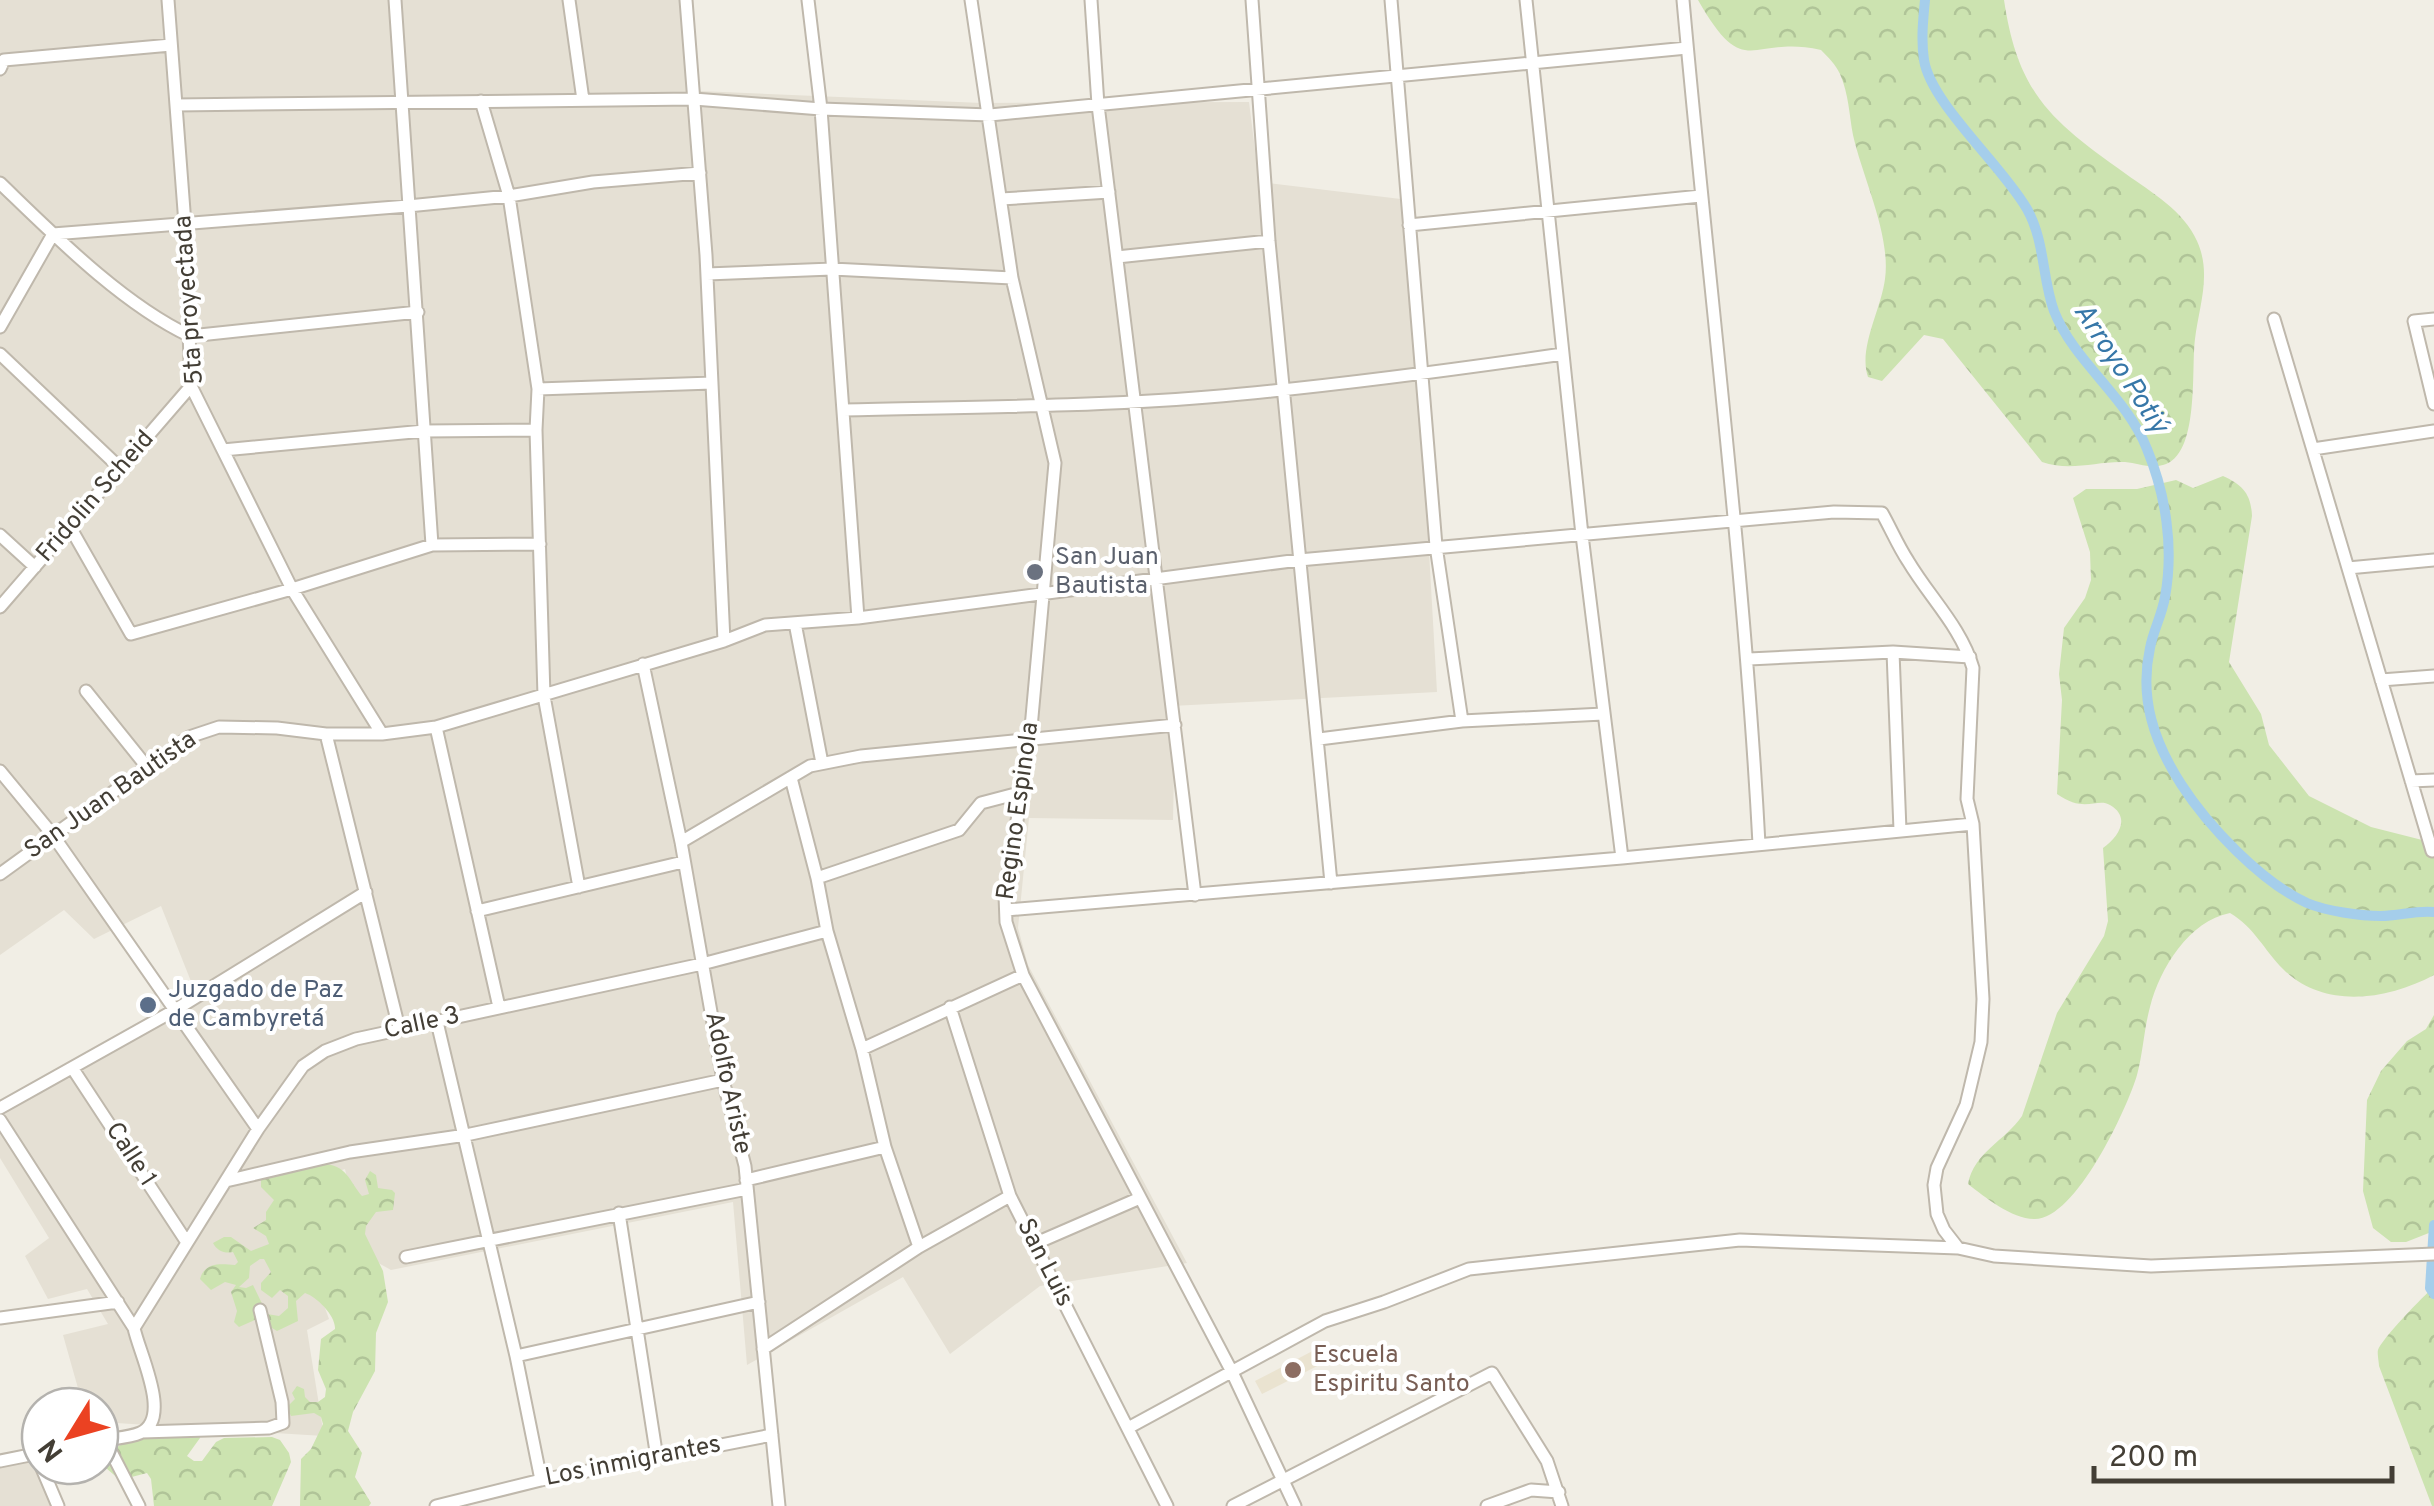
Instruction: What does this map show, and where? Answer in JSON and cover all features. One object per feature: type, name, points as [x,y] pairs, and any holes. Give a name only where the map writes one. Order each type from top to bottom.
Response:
[{"type":"street","name":"5ta proyectada","points":[[168,0],[186,224],[191,386],[292,589],[382,734]]},
{"type":"street","points":[[395,0],[432,546]]},
{"type":"street","points":[[569,0],[583,100]]},
{"type":"street","points":[[686,0],[707,274],[724,641]]},
{"type":"street","points":[[808,0],[820,109],[858,618]]},
{"type":"street","name":"Regino Espinola","points":[[970,0],[1012,278],[1056,462],[1030,739],[1005,896],[1012,945],[1023,975],[1231,1370],[1295,1506]]},
{"type":"street","points":[[1091,0],[1098,105],[1196,894]]},
{"type":"street","points":[[1252,0],[1269,241],[1331,883]]},
{"type":"street","points":[[1391,0],[1436,546],[1462,721]]},
{"type":"street","points":[[1526,0],[1582,535],[1622,858]]},
{"type":"street","points":[[1682,0],[1749,659],[1759,844]]},
{"type":"street","points":[[0,68],[4,60],[171,45]]},
{"type":"street","points":[[176,105],[694,99],[820,109],[990,115],[1687,48]]},
{"type":"street","points":[[481,101],[509,196],[538,389],[544,696],[579,887]]},
{"type":"street","points":[[53,234],[408,206],[509,196],[593,182],[700,173]]},
{"type":"street","points":[[0,183],[53,234],[161,322],[190,336],[418,312]]},
{"type":"street","points":[[1001,199],[1109,192]]},
{"type":"street","points":[[1409,224],[1701,196]]},
{"type":"street","points":[[0,327],[53,234]]},
{"type":"street","points":[[1117,257],[1269,241]]},
{"type":"street","points":[[707,274],[832,269],[1012,278]]},
{"type":"street","points":[[2274,319],[2432,851]]},
{"type":"street","points":[[2434,319],[2414,321],[2434,404]]},
{"type":"street","points":[[0,354],[120,468]]},
{"type":"street","points":[[843,410],[1135,402],[1422,374],[1563,354]]},
{"type":"street","points":[[538,389],[712,383]]},
{"type":"street","name":"Fridolin Scheid","points":[[0,607],[191,386]]},
{"type":"street","points":[[223,450],[424,431],[536,430]]},
{"type":"street","points":[[2313,449],[2434,431]]},
{"type":"street","name":"San Juan Bautista","points":[[0,874],[190,737],[219,727],[382,734],[436,727],[724,641],[764,625],[858,618],[1299,560],[1834,512],[1882,512],[1908,562],[1956,628],[1970,657]]},
{"type":"street","points":[[70,527],[131,634],[432,546],[540,544]]},
{"type":"street","points":[[0,535],[35,567]]},
{"type":"street","points":[[2348,568],[2434,560]]},
{"type":"street","points":[[794,623],[822,764]]},
{"type":"street","points":[[1749,659],[1893,652],[1970,657],[1973,668],[1967,798],[1983,999],[1981,1042],[1966,1104],[1937,1168],[1934,1185],[1937,1214],[1958,1248]]},
{"type":"street","points":[[1893,652],[1900,830]]},
{"type":"street","name":"Adolfo Ariste","points":[[643,664],[723,1080],[747,1184],[779,1506]]},
{"type":"street","points":[[2381,680],[2434,676]]},
{"type":"street","points":[[86,690],[147,767]]},
{"type":"street","points":[[1319,739],[1462,721],[1603,714]]},
{"type":"street","points":[[680,842],[810,766],[861,756],[1175,725]]},
{"type":"street","points":[[436,727],[499,1006]]},
{"type":"street","points":[[326,734],[399,1028]]},
{"type":"street","points":[[0,770],[52,834],[258,1129]]},
{"type":"street","points":[[790,778],[885,1146],[920,1247]]},
{"type":"street","points":[[2411,781],[2434,780]]},
{"type":"street","points":[[817,878],[959,830],[981,804],[1019,793]]},
{"type":"street","points":[[1006,910],[1972,824]]},
{"type":"street","points":[[478,911],[683,862]]},
{"type":"street","points":[[0,1108],[176,1011],[366,892]]},
{"type":"street","name":"Calle 3","points":[[134,1328],[258,1129],[303,1066],[324,1051],[356,1038],[702,964],[827,932]]},
{"type":"street","points":[[862,1049],[1023,975]]},
{"type":"street","name":"San Luis","points":[[950,1008],[1010,1196],[1167,1506]]},
{"type":"street","points":[[437,1022],[466,1135],[541,1480]]},
{"type":"street","name":"Calle 1","points":[[73,1068],[186,1241]]},
{"type":"street","points":[[226,1181],[350,1152],[466,1135],[723,1080]]},
{"type":"street","points":[[0,1120],[134,1328],[156,1409],[152,1424],[142,1432]]},
{"type":"street","points":[[406,1257],[619,1214],[885,1146]]},
{"type":"street","points":[[764,1349],[920,1247],[1010,1196]]},
{"type":"street","points":[[1034,1244],[1140,1198]]},
{"type":"street","points":[[619,1214],[657,1458]]},
{"type":"street","points":[[1128,1428],[1326,1321],[1469,1269],[1740,1240],[1958,1248],[1994,1256],[2151,1266],[2434,1254]]},
{"type":"street","points":[[0,1318],[118,1302]]},
{"type":"street","points":[[516,1356],[759,1302]]},
{"type":"street","points":[[120,1436],[142,1432],[268,1428],[282,1422],[282,1402],[260,1310]]},
{"type":"street","points":[[1233,1506],[1492,1372],[1547,1461],[1562,1506]]},
{"type":"street","name":"Los inmigrantes","points":[[436,1506],[541,1480],[772,1435]]},
{"type":"street","points":[[120,1471],[140,1506]]},
{"type":"street","points":[[1487,1506],[1531,1490],[1559,1492]]},
{"type":"shaded area","points":[[0,0],[693,0],[699,91],[982,103],[1249,102],[1259,182],[1409,200],[1437,692],[1172,706],[1173,820],[1029,818],[1018,928],[1028,965],[1187,1263],[1040,1286],[950,1354],[903,1277],[747,1365],[733,1202],[391,1270],[364,1255],[345,1169],[282,1189],[329,1319],[307,1330],[324,1436],[120,1423],[120,1386],[77,1386],[63,1335],[108,1324],[87,1289],[48,1299],[25,1256],[49,1238],[0,1158],[0,1117],[198,999],[161,906],[94,939],[64,910],[0,955]]},
{"type":"shaded area","name":"Escuela Espiritu Santo","points":[[1324,1345],[1331,1359],[1262,1394],[1255,1381]]},
{"type":"shaded area","points":[[20,1450],[20,1486],[45,1486],[53,1506],[0,1506],[0,1454]]},
{"type":"green space","points":[[1698,0],[2004,0],[2018,59],[2042,102],[2077,138],[2175,211],[2197,241],[2204,278],[2191,410],[2183,446],[2175,458],[2153,466],[2125,462],[2063,466],[2042,462],[1943,339],[1924,335],[1882,381],[1868,377],[1866,354],[1883,291],[1886,262],[1840,74],[1821,50],[1739,49],[1714,26]]},
{"type":"green space","points":[[2223,476],[2245,491],[2252,516],[2229,662],[2261,714],[2269,745],[2309,796],[2371,827],[2434,843],[2434,975],[2376,995],[2336,996],[2299,982],[2230,913],[2215,918],[2178,948],[2161,977],[2150,1007],[2137,1075],[2098,1160],[2067,1201],[2051,1214],[2035,1219],[2017,1216],[1968,1184],[1983,1155],[2022,1116],[2057,1013],[2104,936],[2108,921],[2103,848],[2118,833],[2121,821],[2110,805],[2075,803],[2057,794],[2062,700],[2059,674],[2064,628],[2085,598],[2091,580],[2090,552],[2073,498],[2086,489],[2137,489],[2176,480],[2193,488]]},
{"type":"green space","points":[[2434,1015],[2434,1231],[2406,1242],[2391,1242],[2373,1228],[2363,1191],[2367,1100],[2381,1071],[2407,1041],[2426,1029]]},
{"type":"green space","points":[[330,1165],[346,1174],[362,1196],[369,1194],[365,1180],[370,1171],[376,1175],[378,1188],[395,1193],[393,1210],[376,1212],[366,1226],[365,1234],[383,1271],[388,1302],[376,1333],[375,1371],[353,1412],[348,1431],[362,1453],[355,1477],[371,1503],[369,1506],[300,1506],[301,1459],[311,1449],[323,1424],[314,1413],[291,1416],[287,1407],[295,1399],[292,1393],[297,1386],[304,1389],[310,1402],[325,1397],[318,1370],[321,1339],[335,1329],[329,1313],[305,1293],[296,1301],[298,1321],[277,1331],[257,1319],[239,1327],[234,1322],[237,1311],[231,1292],[236,1285],[225,1282],[211,1290],[200,1279],[210,1266],[238,1262],[233,1252],[222,1251],[213,1243],[224,1237],[231,1237],[251,1251],[269,1244],[266,1236],[253,1228],[266,1220],[274,1200],[261,1187],[261,1180],[267,1175]],"holes":[[[264,1259],[271,1272],[261,1283],[261,1290],[272,1298],[280,1290],[288,1296],[288,1308],[279,1316],[267,1314],[253,1285],[239,1287],[249,1278],[250,1266]]]},
{"type":"green space","points":[[2434,1287],[2432,1506],[2379,1366],[2378,1350]]},
{"type":"green space","points":[[197,1431],[200,1438],[187,1456],[194,1461],[202,1461],[216,1442],[224,1438],[272,1437],[280,1440],[291,1462],[272,1506],[154,1506],[147,1473],[120,1480],[120,1445]]},
{"type":"waterway","name":"Arroyo Poti´y","points":[[1925,0],[1923,45],[1929,77],[1953,115],[2027,209],[2037,234],[2054,311],[2074,347],[2138,430],[2154,467],[2163,503],[2169,560],[2146,684],[2156,736],[2171,768],[2221,835],[2289,894],[2315,906],[2353,914],[2434,912]]},
{"type":"waterway","name":"Arroyo Poti´y","points":[[2434,1225],[2430,1288],[2434,1294]]},
{"type":"place","name":"San Juan Bautista","points":[[1035,572]]},
{"type":"place","name":"Juzgado de Paz de Cambyretá","points":[[148,1005]]},
{"type":"place","name":"Escuela Espiritu Santo","points":[[1293,1370]]}]
